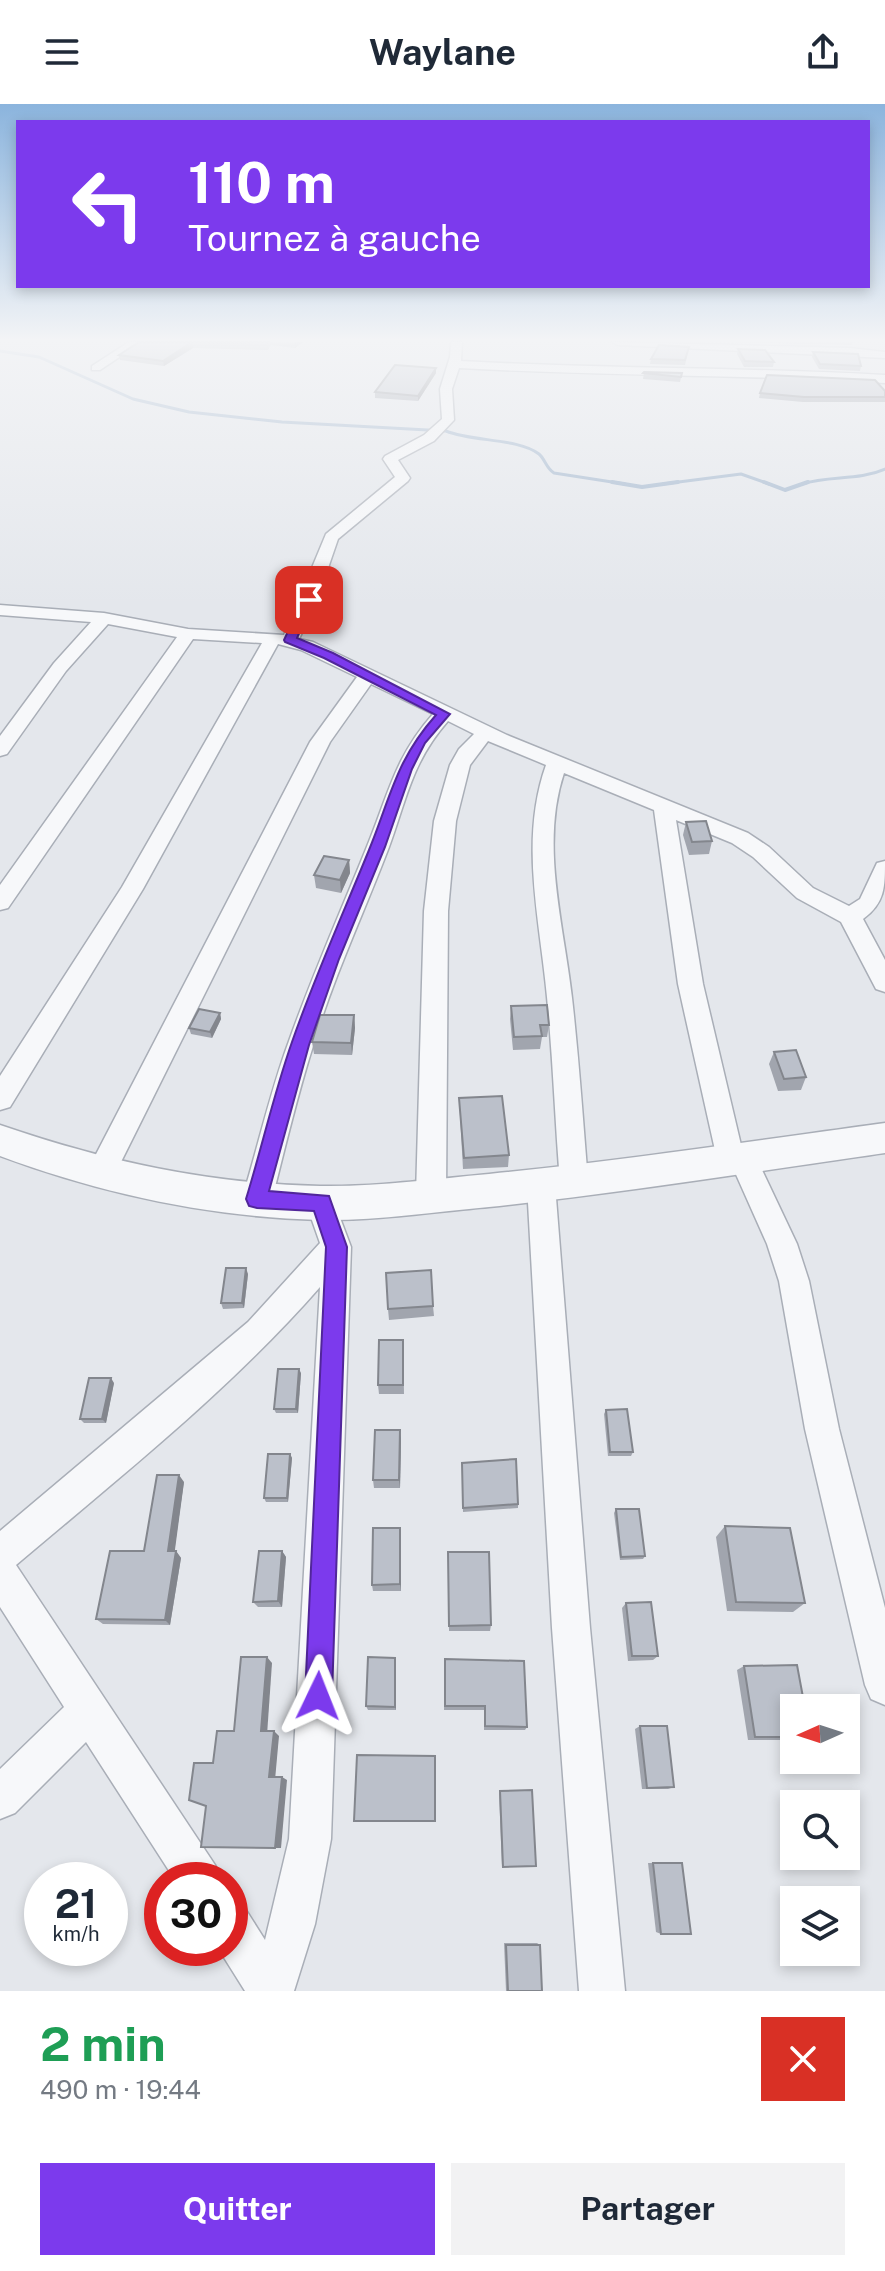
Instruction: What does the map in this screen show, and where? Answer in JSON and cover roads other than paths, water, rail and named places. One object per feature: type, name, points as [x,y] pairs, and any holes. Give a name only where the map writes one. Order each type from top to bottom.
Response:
[{"type":"street","points":[[0,1099],[132,889],[281,639],[309,600],[331,537],[403,478],[390,459],[417,446],[438,430]]},
{"type":"street","points":[[0,610],[104,618],[188,634],[281,639],[557,763],[740,838],[761,852],[805,893],[850,917],[885,983]]},
{"type":"street","points":[[0,750],[60,667],[104,618]]},
{"type":"street","points":[[0,902],[188,634]]},
{"type":"street","points":[[102,1171],[320,742],[367,676]]},
{"type":"street","points":[[257,1199],[300,1045],[331,959],[378,847],[405,769],[419,742],[444,714]]},
{"type":"street","points":[[431,1196],[436,911],[445,821],[460,765],[466,753],[486,732]]},
{"type":"street","points":[[557,763],[547,783],[544,820],[547,901],[560,997],[558,1183],[571,1628],[602,1991]]},
{"type":"street","points":[[664,806],[677,917],[737,1158],[782,1244],[794,1281],[822,1429],[885,1685]]},
{"type":"street","points":[[850,917],[869,904],[885,868]]},
{"type":"street","points":[[0,1140],[62,1163],[153,1185],[257,1199],[321,1203],[558,1183],[885,1138]]},
{"type":"street","points":[[270,1990],[293,1924],[310,1839],[336,1247],[321,1203]]},
{"type":"street","points":[[0,1555],[259,1333],[336,1247]]},
{"type":"street","points":[[0,1573],[189,1862]]},
{"type":"street","points":[[0,1798],[91,1709]]},
{"type":"street","points":[[248,1955],[270,1990]]},
{"type":"waterway","points":[[429,430],[519,445],[541,456],[554,473],[625,484]]},
{"type":"waterway","points":[[803,484],[885,469]]},
{"type":"waterway","points":[[671,483],[741,474],[769,484]]},
{"type":"waterway","points":[[612,482],[642,487],[671,483]]},
{"type":"waterway","points":[[671,483],[678,482]]},
{"type":"waterway","points":[[764,482],[785,490],[803,484]]},
{"type":"waterway","points":[[803,484],[808,482]]},
{"type":"waterway","points":[[663,484],[671,483]]}]
